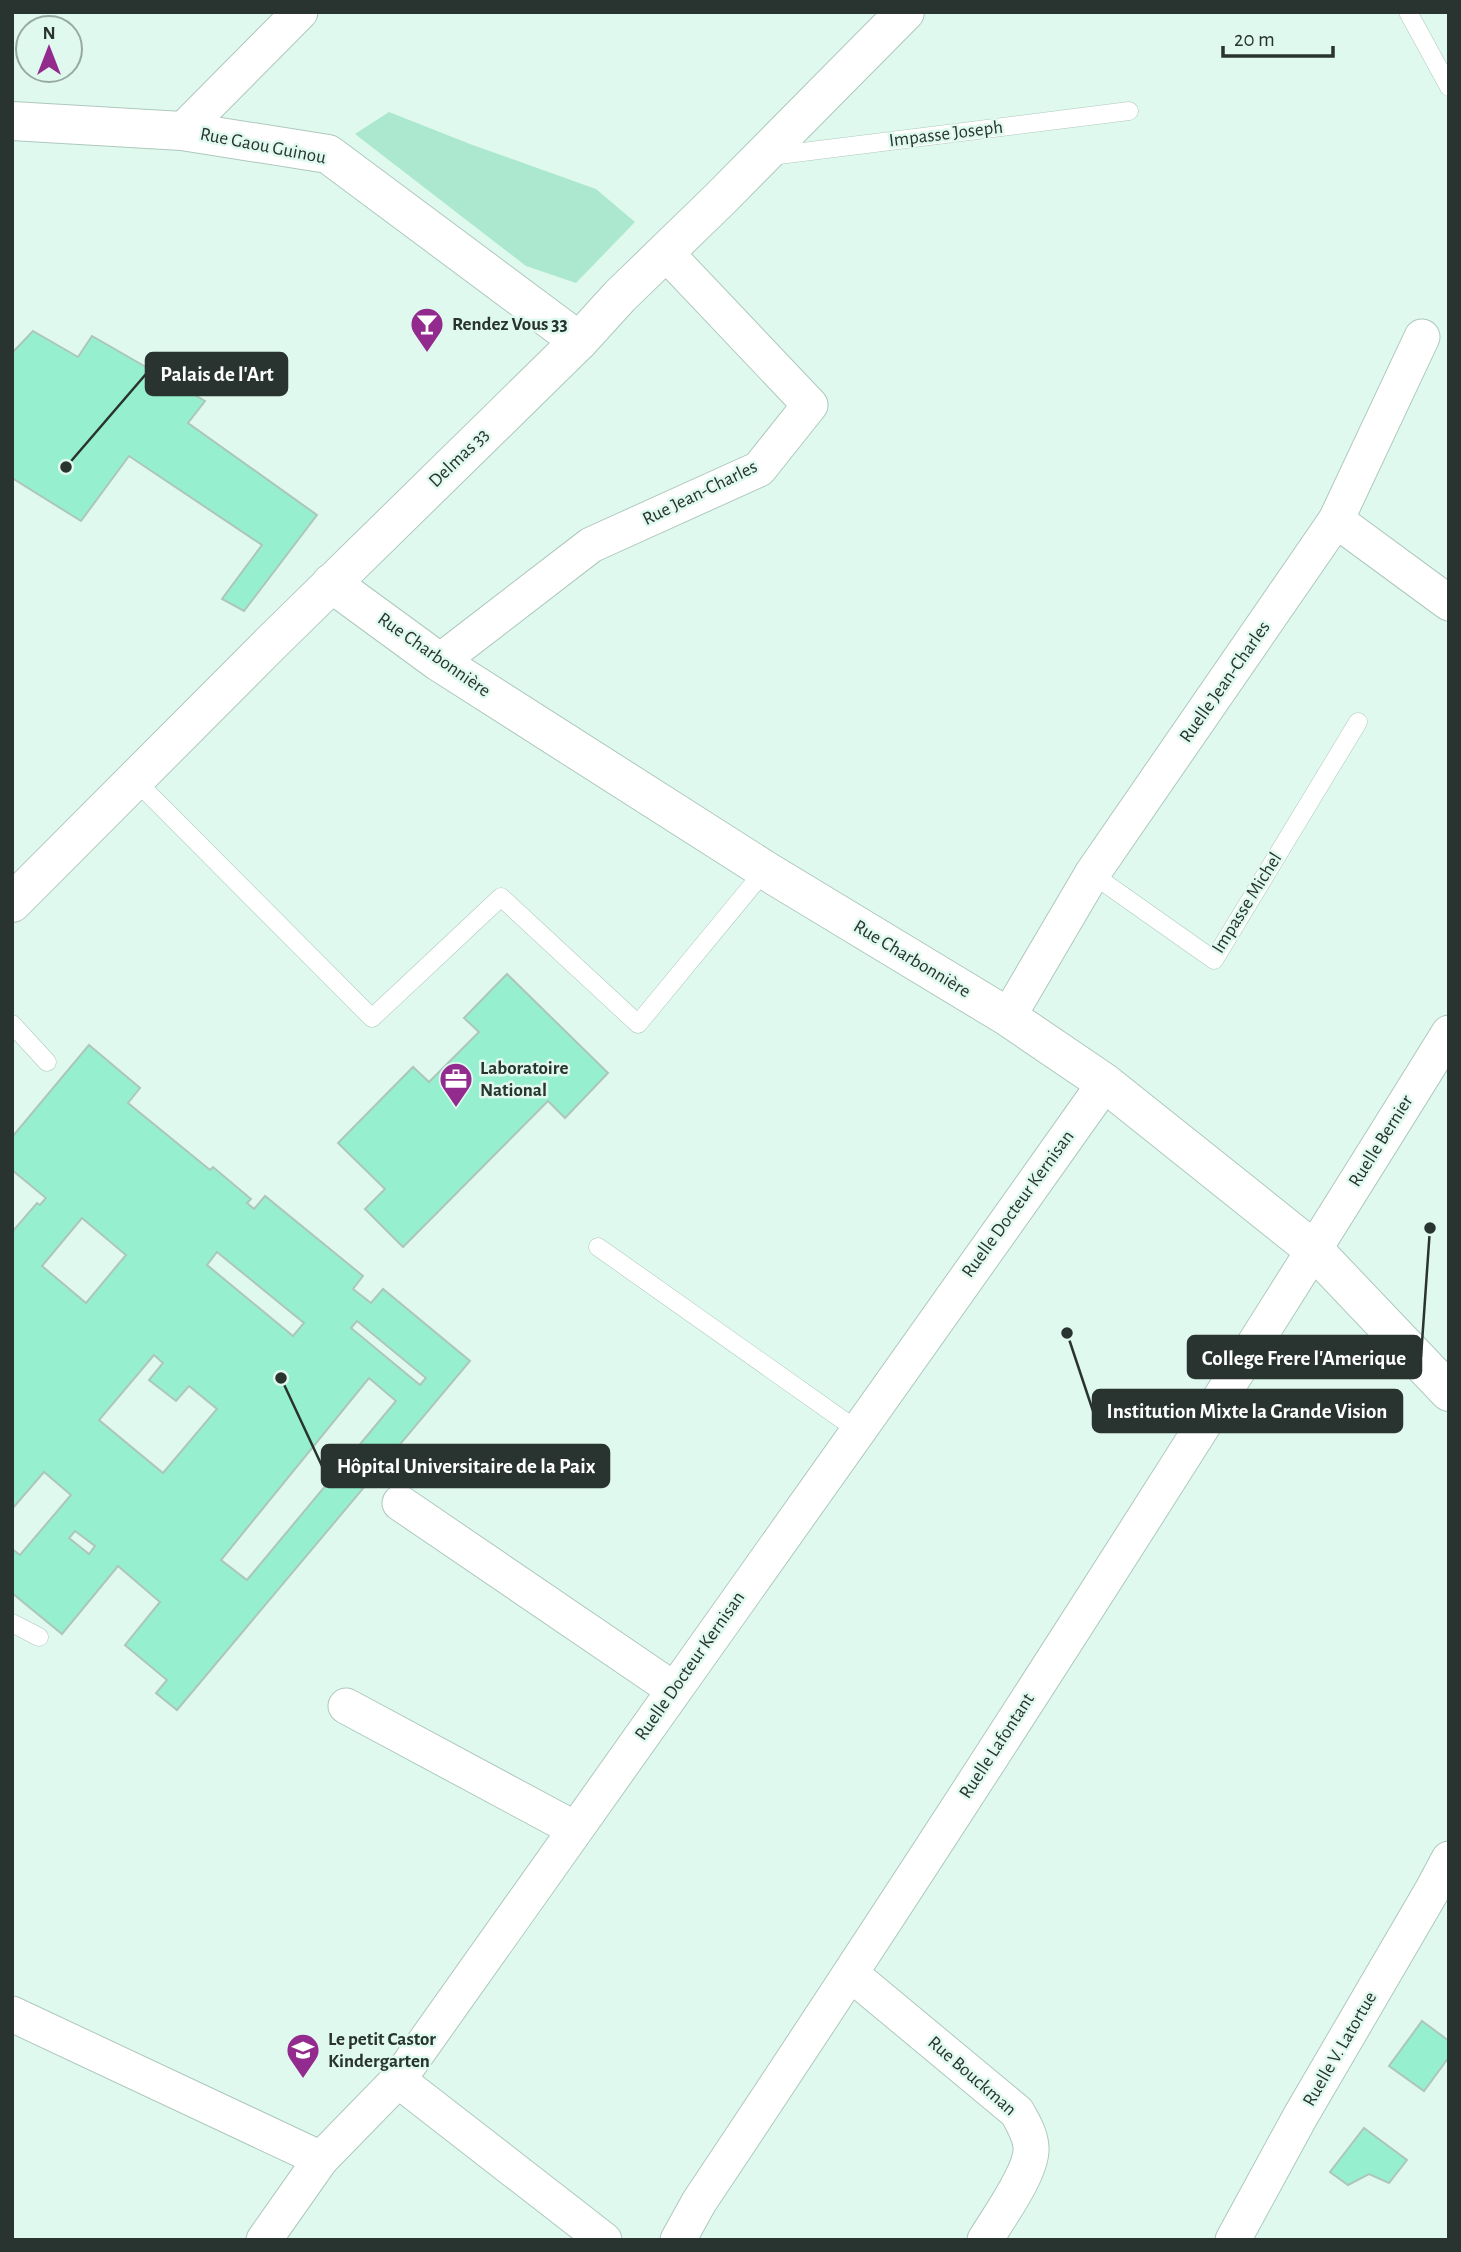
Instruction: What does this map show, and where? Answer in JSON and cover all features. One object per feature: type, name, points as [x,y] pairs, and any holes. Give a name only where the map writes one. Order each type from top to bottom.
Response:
[{"type":"street","points":[[182,131],[300,12]]},
{"type":"street","name":"Delmas 33","points":[[12,903],[331,583],[579,341],[620,296],[905,12]]},
{"type":"street","name":"Rue Gaou Guinou","points":[[12,121],[182,131],[328,154],[579,341]]},
{"type":"street","name":"Rue Jean-Charles","points":[[439,662],[591,545],[759,469],[810,405],[665,252]]},
{"type":"street","name":"Ruelle Jean-Charles","points":[[1008,1017],[1092,874],[1336,520],[1422,337]]},
{"type":"street","points":[[1336,520],[1449,603]]},
{"type":"street","name":"Rue Charbonnière","points":[[331,583],[439,662],[765,870],[1008,1017],[1105,1083],[1314,1250],[1449,1392]]},
{"type":"street","name":"Ruelle Bernier","points":[[1314,1250],[1449,1033]]},
{"type":"street","name":"Ruelle Docteur Kernisan","points":[[264,2240],[321,2159],[398,2080],[1105,1083]]},
{"type":"street","name":"Ruelle Lafontant","points":[[678,2240],[699,2202],[851,1974],[1314,1250]]},
{"type":"street","points":[[400,1503],[673,1689]]},
{"type":"street","points":[[346,1706],[575,1829]]},
{"type":"street","name":"Ruelle V. Latortue","points":[[1233,2240],[1449,1859]]},
{"type":"street","name":"Rue Bouckman","points":[[851,1974],[1017,2112],[1027,2130],[1031,2148],[1028,2167],[985,2240]]},
{"type":"street","points":[[12,2014],[321,2159]]},
{"type":"street","points":[[398,2080],[604,2240]]},
{"type":"lane","points":[[1408,12],[1449,87]]},
{"type":"lane","name":"Impasse Joseph","points":[[762,157],[1129,111]]},
{"type":"lane","name":"Impasse Michel","points":[[1092,874],[1214,960],[1358,722]]},
{"type":"lane","points":[[134,779],[372,1017],[501,897],[638,1024],[765,870]]},
{"type":"lane","points":[[12,1024],[47,1062]]},
{"type":"lane","points":[[598,1247],[857,1430]]},
{"type":"lane","points":[[12,1623],[39,1637]]},
{"type":"green space","points":[[389,112],[596,189],[635,222],[576,283],[526,266],[355,134]]},
{"type":"building","points":[[33,331],[78,357],[92,336],[205,401],[188,423],[317,515],[244,611],[222,599],[262,545],[129,456],[81,521],[12,478],[12,353]]},
{"type":"building","name":"Laboratoire National","points":[[507,974],[608,1073],[565,1118],[548,1101],[403,1247],[365,1209],[385,1189],[338,1143],[413,1067],[429,1082],[479,1032],[464,1018]]},
{"type":"building","points":[[89,1045],[140,1088],[128,1103],[210,1170],[213,1167],[251,1199],[247,1203],[254,1209],[265,1196],[363,1276],[353,1289],[371,1303],[383,1289],[470,1361],[177,1710],[156,1693],[167,1680],[125,1645],[160,1602],[118,1566],[62,1634],[12,1593],[12,1549],[20,1555],[71,1495],[44,1472],[12,1509],[12,1232],[37,1203],[40,1205],[46,1198],[12,1170],[12,1137]],"holes":[[[82,1218],[126,1255],[86,1303],[42,1266]],[[217,1252],[304,1323],[293,1336],[207,1265]],[[357,1321],[426,1378],[420,1385],[351,1328]],[[154,1355],[163,1363],[149,1380],[176,1401],[189,1386],[217,1409],[163,1473],[99,1420]],[[369,1378],[396,1401],[247,1580],[221,1560]],[[75,1531],[95,1546],[89,1554],[69,1538]]]},
{"type":"building","points":[[1422,2021],[1449,2041],[1449,2057],[1424,2091],[1389,2066]]},
{"type":"building","points":[[1364,2128],[1407,2160],[1389,2183],[1369,2174],[1348,2185],[1330,2172]]},
{"type":"place","name":"Rendez Vous 33","points":[[427,354]]},
{"type":"place","name":"Palais de l'Art","points":[[66,467]]},
{"type":"place","name":"Laboratoire National","points":[[456,1109]]},
{"type":"place","name":"College Frere l'Amerique","points":[[1430,1228]]},
{"type":"place","name":"Institution Mixte la Grande Vision","points":[[1067,1333]]},
{"type":"place","name":"Hôpital Universitaire de la Paix","points":[[281,1378]]},
{"type":"place","name":"Le petit Castor Kindergarten","points":[[303,2080]]}]
